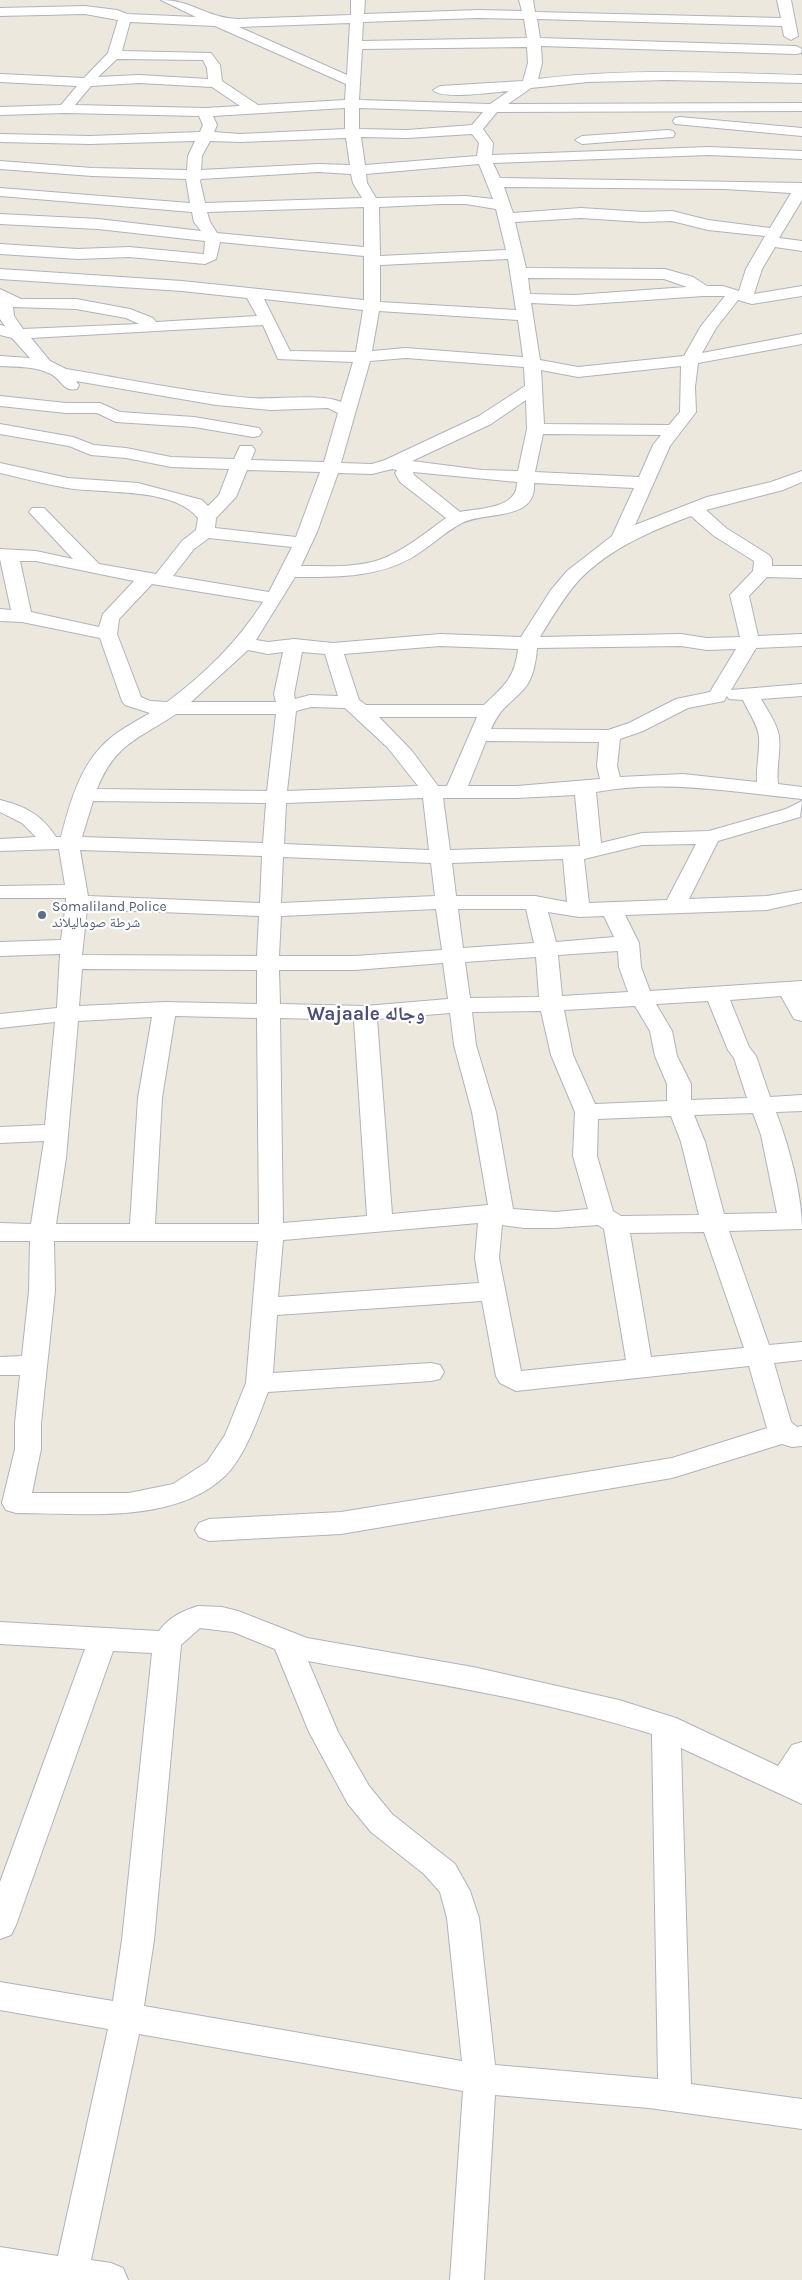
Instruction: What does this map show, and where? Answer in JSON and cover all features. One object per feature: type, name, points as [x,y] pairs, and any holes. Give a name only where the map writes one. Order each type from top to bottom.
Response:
[{"type":"street","points":[[168,0],[351,92],[415,104],[492,108],[802,107]]},
{"type":"street","points":[[60,843],[99,763],[111,749],[135,729],[172,707],[243,643],[275,598],[289,572],[331,467],[359,367],[364,357],[365,338],[372,306],[371,201],[360,183],[351,92],[358,0]]},
{"type":"street","points":[[528,5],[542,0]]},
{"type":"street","points":[[355,45],[532,42],[658,61],[802,78],[796,50],[791,42],[784,0]]},
{"type":"street","points":[[4,138],[90,140],[205,136],[240,138],[354,133],[407,134],[476,129],[492,108],[530,82],[535,63],[528,5]]},
{"type":"street","points":[[0,12],[79,10],[119,14],[125,18],[215,22],[356,18],[528,5],[787,22]]},
{"type":"street","points":[[660,14],[662,31],[658,61],[661,106],[667,128],[665,144],[668,152]]},
{"type":"street","points":[[66,109],[114,55],[125,18]]},
{"type":"street","points":[[428,90],[495,89],[658,61],[796,50]]},
{"type":"street","points":[[114,55],[206,56],[210,58],[216,72],[215,83]]},
{"type":"street","points":[[0,78],[88,82],[139,79],[215,83],[255,109]]},
{"type":"street","points":[[389,90],[351,92],[255,109],[205,112],[163,110],[98,112],[66,109],[0,111],[4,138],[0,166],[92,172],[193,175],[318,168],[358,170],[515,157],[709,151],[802,155]]},
{"type":"street","points":[[0,249],[42,250],[78,254],[129,252],[205,259],[211,256],[212,238],[202,222],[193,175],[195,156],[210,125],[205,112]]},
{"type":"street","points":[[515,157],[558,144],[704,122],[802,132]]},
{"type":"street","points":[[289,572],[347,571],[384,565],[406,554],[457,518],[508,508],[521,500],[526,491],[525,477],[536,429],[532,364],[519,273],[513,254],[512,241],[495,182],[484,160],[486,143],[476,129]]},
{"type":"street","points":[[495,182],[600,186],[658,183],[717,183],[802,188],[739,297],[709,326],[690,360],[687,387],[688,412],[662,445],[620,539]]},
{"type":"street","points":[[0,192],[200,208],[371,201],[466,200],[504,211],[643,217],[672,216],[773,237],[802,246]]},
{"type":"street","points":[[0,219],[98,224],[372,257],[513,254]]},
{"type":"street","points":[[519,273],[665,274],[687,280],[703,291]]},
{"type":"street","points":[[0,274],[182,286],[372,306],[524,315]]},
{"type":"street","points":[[49,303],[56,278]]},
{"type":"street","points":[[522,298],[575,300],[723,291],[739,297],[752,299],[802,290]]},
{"type":"street","points":[[1,295],[19,304],[76,304],[130,314],[147,321],[149,326]]},
{"type":"street","points":[[1,295],[6,316],[18,334],[44,364],[61,373],[163,392],[271,405],[330,403],[348,411]]},
{"type":"street","points":[[254,295],[276,335],[284,356],[364,357],[406,353],[532,364],[578,372],[690,360],[802,339]]},
{"type":"street","points":[[0,330],[18,334],[84,332],[149,326],[267,320]]},
{"type":"street","points":[[777,345],[802,349]]},
{"type":"street","points":[[0,361],[44,364]]},
{"type":"street","points":[[61,373],[77,391],[100,408],[114,429],[126,453]]},
{"type":"street","points":[[0,429],[73,442],[91,450],[126,453],[171,462],[372,469],[390,464],[485,420],[534,387]]},
{"type":"street","points":[[0,401],[66,408],[100,408]]},
{"type":"street","points":[[271,405],[253,432],[227,497],[188,545],[154,579],[110,618],[108,634],[132,701],[147,707],[287,708],[310,701],[355,706],[489,711]]},
{"type":"street","points":[[114,429],[194,422],[253,432]]},
{"type":"street","points":[[536,429],[673,430]]},
{"type":"street","points":[[138,488],[143,475],[144,458]]},
{"type":"street","points":[[390,464],[482,475],[644,483]]},
{"type":"street","points":[[409,465],[404,473],[406,478],[457,518]]},
{"type":"street","points":[[0,468],[68,484],[138,488],[196,504],[206,524]]},
{"type":"street","points":[[0,476],[26,474]]},
{"type":"street","points":[[454,792],[489,711],[517,685],[526,663],[528,641],[558,594],[574,576],[620,539],[677,514],[742,493],[778,486],[802,476]]},
{"type":"street","points":[[694,509],[739,546],[763,559],[762,572]]},
{"type":"street","points":[[38,512],[93,569]]},
{"type":"street","points":[[206,524],[302,543]]},
{"type":"street","points":[[22,616],[4,554],[36,556],[93,569],[275,598]]},
{"type":"street","points":[[717,697],[750,641],[739,595],[762,572],[784,570],[802,572]]},
{"type":"street","points":[[0,615],[22,616],[108,634]]},
{"type":"street","points":[[774,640],[792,633],[802,625]]},
{"type":"street","points":[[243,643],[268,648],[294,645],[333,649],[440,640],[496,643],[681,640],[707,644],[802,640]]},
{"type":"street","points":[[0,806],[28,815],[40,828],[60,843],[76,896],[56,1132],[50,1188],[42,1232],[42,1291],[28,1423],[28,1449],[8,1502],[129,1503],[180,1493],[216,1469],[237,1438],[259,1383],[271,1233],[268,963],[272,910],[273,851],[278,771],[287,708],[284,694],[294,645]]},
{"type":"street","points":[[333,649],[355,706],[419,772],[432,792],[465,1045],[484,1112],[493,1172],[497,1215],[487,1258],[509,1376],[516,1381],[802,1352]]},
{"type":"street","points":[[478,735],[610,736],[636,727],[682,703],[717,697],[802,690]]},
{"type":"street","points":[[749,694],[767,728],[769,738],[766,768],[768,789]]},
{"type":"street","points":[[610,736],[607,766],[611,783]]},
{"type":"street","points":[[85,795],[277,797],[432,792],[517,792],[585,788],[611,783],[683,780],[802,793]]},
{"type":"street","points":[[579,910],[585,788]]},
{"type":"street","points":[[0,845],[60,843],[439,857],[582,852],[642,839],[710,837],[793,813],[802,807]]},
{"type":"street","points":[[674,908],[710,837]]},
{"type":"street","points":[[0,892],[272,910],[447,902],[535,903],[579,910],[612,910],[767,903],[802,896]]},
{"type":"street","points":[[535,903],[547,950],[552,1004],[562,1055],[587,1112],[584,1156],[609,1221],[640,1368]]},
{"type":"street","points":[[612,910],[628,943],[630,968],[642,999],[661,1031],[666,1056],[679,1084],[679,1107],[693,1142],[714,1224],[744,1302],[758,1355],[766,1374],[769,1397],[779,1427],[793,1435]]},
{"type":"street","points":[[0,949],[70,955],[268,963],[355,963],[452,954],[547,950],[628,943]]},
{"type":"street","points":[[0,1020],[67,1014],[165,1009],[365,1013],[460,1005],[552,1004],[796,989],[802,1014]]},
{"type":"street","points":[[0,1232],[271,1233],[497,1215],[555,1220],[714,1224],[796,1221],[773,1135],[749,1072],[745,1056],[739,1050],[716,994]]},
{"type":"street","points":[[142,1234],[150,1098],[165,1009]]},
{"type":"street","points":[[365,1013],[380,1223]]},
{"type":"street","points":[[587,1112],[802,1103]]},
{"type":"street","points":[[0,1134],[56,1132]]},
{"type":"street","points":[[266,1307],[493,1291]]},
{"type":"street","points":[[0,1366],[35,1365]]},
{"type":"street","points":[[259,1383],[431,1372]]},
{"type":"street","points":[[209,1530],[341,1523],[672,1468],[793,1435]]},
{"type":"street","points":[[70,2277],[126,2018],[138,1940],[167,1643],[174,1632],[188,1621],[210,1616],[238,1622],[287,1644],[331,1655],[473,1679],[619,1712],[666,1727],[793,1786],[802,1754]]},
{"type":"street","points":[[0,1633],[167,1643]]},
{"type":"street","points":[[0,1925],[103,1639]]},
{"type":"street","points":[[287,1644],[314,1715],[350,1783],[373,1815],[390,1832],[441,1869],[450,1881],[456,1895],[462,1918],[480,2078],[467,2280]]},
{"type":"street","points":[[666,1727],[675,2097]]},
{"type":"street","points":[[0,1996],[480,2078],[675,2097],[802,2114]]},
{"type":"street","points":[[0,2264],[70,2277],[111,2280]]},
{"type":"place","name":"Somaliland Police شرطة صوماليلاند","points":[[42,915]]},
{"type":"district","name":"Wajaale وجاله","points":[[366,1015]]}]
